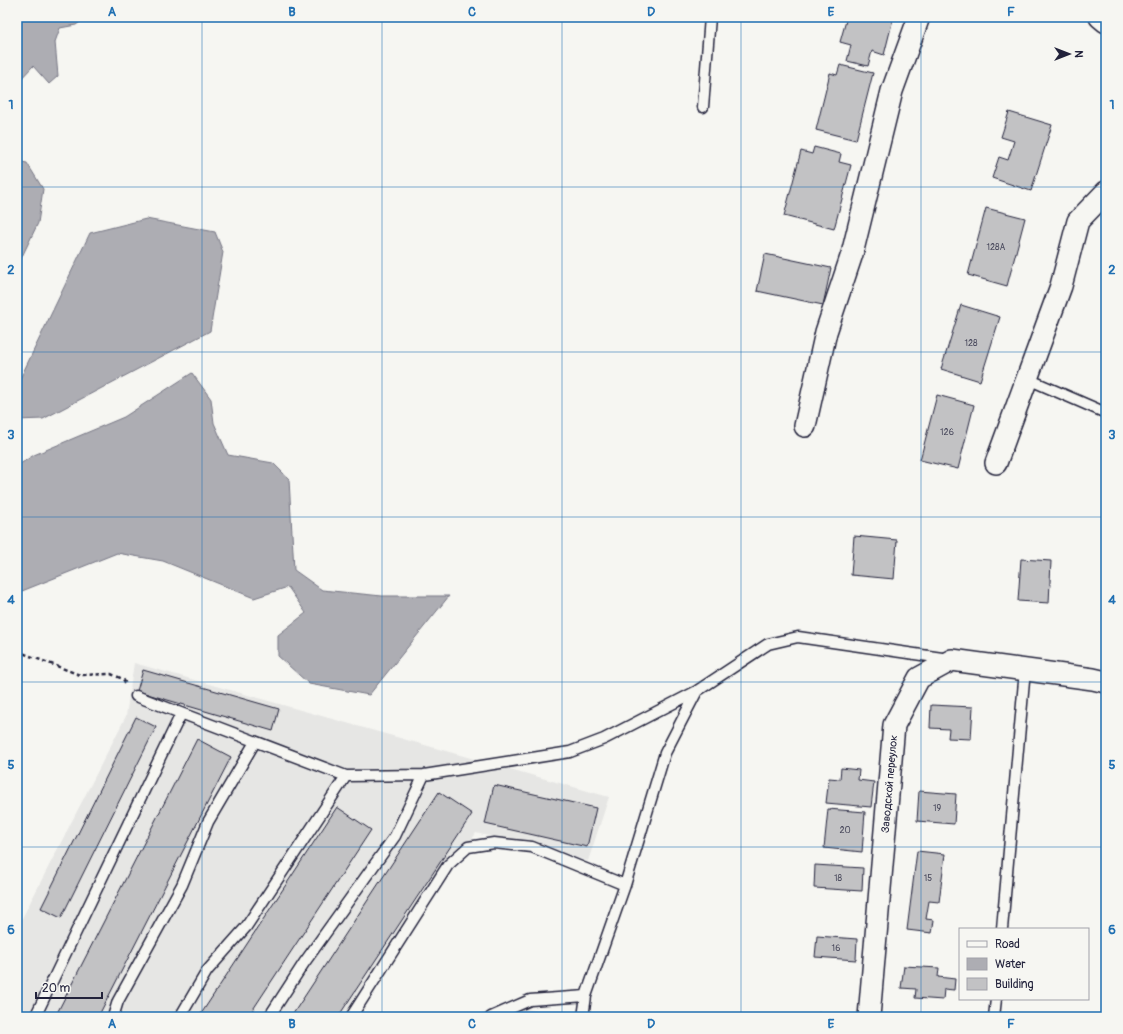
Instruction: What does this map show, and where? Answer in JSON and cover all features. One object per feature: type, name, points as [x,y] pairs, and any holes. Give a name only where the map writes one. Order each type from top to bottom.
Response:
[{"type":"street","points":[[805,426],[826,332],[852,254],[892,91],[919,17]]},
{"type":"street","points":[[1100,17],[1106,22]]},
{"type":"street","points":[[996,463],[1061,286],[1078,221],[1106,192]]},
{"type":"street","points":[[952,660],[1106,682]]},
{"type":"street","name":"Заводской переулок","points":[[869,1017],[894,725],[919,678],[952,660]]},
{"type":"lane","points":[[703,107],[710,17]]},
{"type":"lane","points":[[1028,378],[1106,413]]},
{"type":"lane","points":[[136,696],[346,776],[424,775],[570,752],[604,739],[697,691],[768,644],[798,637],[952,660]]},
{"type":"lane","points":[[1002,928],[1025,670]]},
{"type":"lane","points":[[583,1017],[586,996],[625,885],[665,753],[697,691]]},
{"type":"lane","points":[[35,1017],[180,714]]},
{"type":"lane","points":[[113,1017],[118,1001],[182,885],[208,822],[254,742]]},
{"type":"lane","points":[[269,1017],[304,963],[395,836],[424,775]]},
{"type":"lane","points":[[180,1017],[207,971],[246,927],[346,776]]},
{"type":"lane","points":[[351,1017],[448,865],[468,847],[494,843],[532,847],[625,885]]},
{"type":"lane","points":[[491,1017],[530,1000],[586,996]]},
{"type":"lane","points":[[994,1017],[996,1000]]},
{"type":"path","points":[[17,651],[80,675],[111,674],[123,679],[136,696]]},
{"type":"shaded area","points":[[134,663],[609,797],[588,861],[476,833],[354,1017],[17,1017],[17,928],[126,716]]},
{"type":"shaded area","points":[[512,1005],[560,1017],[470,1017]]},
{"type":"water","points":[[17,17],[87,17],[76,25],[60,28],[55,42],[58,76],[49,84],[33,66],[17,83]]},
{"type":"water","points":[[17,161],[27,163],[43,189],[38,223],[17,267]]},
{"type":"water","points":[[146,219],[215,232],[223,252],[210,331],[43,419],[17,420],[17,381],[19,381],[90,233]]},
{"type":"water","points":[[192,373],[211,399],[214,423],[228,455],[273,463],[289,479],[294,570],[322,590],[382,596],[449,596],[369,695],[309,684],[278,656],[278,635],[306,613],[288,587],[254,598],[163,561],[117,553],[22,591],[17,588],[17,466],[34,455],[124,417]]},
{"type":"building","points":[[847,17],[887,17],[893,19],[884,55],[872,51],[868,66],[847,61],[851,45],[840,42]]},
{"type":"building","points":[[840,65],[873,73],[856,140],[816,130],[830,73],[837,75]]},
{"type":"building","points":[[1009,112],[1052,125],[1031,191],[992,178],[999,157],[1008,160],[1014,141],[1001,137]]},
{"type":"building","points":[[814,147],[841,154],[839,162],[851,165],[834,229],[784,216],[801,151],[812,154]]},
{"type":"building","points":[[986,208],[1025,218],[1007,286],[968,275]]},
{"type":"building","points":[[765,254],[831,268],[823,305],[757,291]]},
{"type":"building","points":[[961,305],[1000,317],[980,381],[941,369]]},
{"type":"building","points":[[937,395],[974,405],[958,469],[920,460]]},
{"type":"building","points":[[854,536],[897,540],[894,579],[851,575]]},
{"type":"building","points":[[1021,559],[1051,561],[1049,603],[1018,601]]},
{"type":"building","points":[[143,670],[279,709],[273,731],[137,691]]},
{"type":"building","points":[[931,705],[973,707],[971,739],[948,738],[949,729],[930,728]]},
{"type":"building","points":[[136,717],[156,727],[61,918],[41,908]]},
{"type":"building","points":[[197,739],[231,757],[98,1017],[55,1017]]},
{"type":"building","points":[[841,768],[859,770],[858,780],[874,782],[871,807],[826,803],[829,778],[840,779]]},
{"type":"building","points":[[494,785],[596,808],[587,847],[485,824]]},
{"type":"building","points":[[919,791],[956,794],[954,824],[917,821]]},
{"type":"building","points":[[439,792],[472,814],[338,1017],[291,1017]]},
{"type":"building","points":[[337,807],[371,830],[248,1017],[199,1017]]},
{"type":"building","points":[[828,809],[865,812],[862,852],[824,848]]},
{"type":"building","points":[[917,851],[945,854],[939,902],[929,901],[926,919],[934,920],[932,933],[907,930]]},
{"type":"building","points":[[815,865],[863,868],[862,891],[814,888]]},
{"type":"building","points":[[817,936],[857,939],[856,960],[815,957]]},
{"type":"building","points":[[904,966],[939,968],[938,977],[955,979],[954,990],[944,989],[943,1000],[915,998],[916,989],[901,988]]},
{"type":"building","points":[[818,1013],[850,1015],[850,1017],[818,1017]]}]
